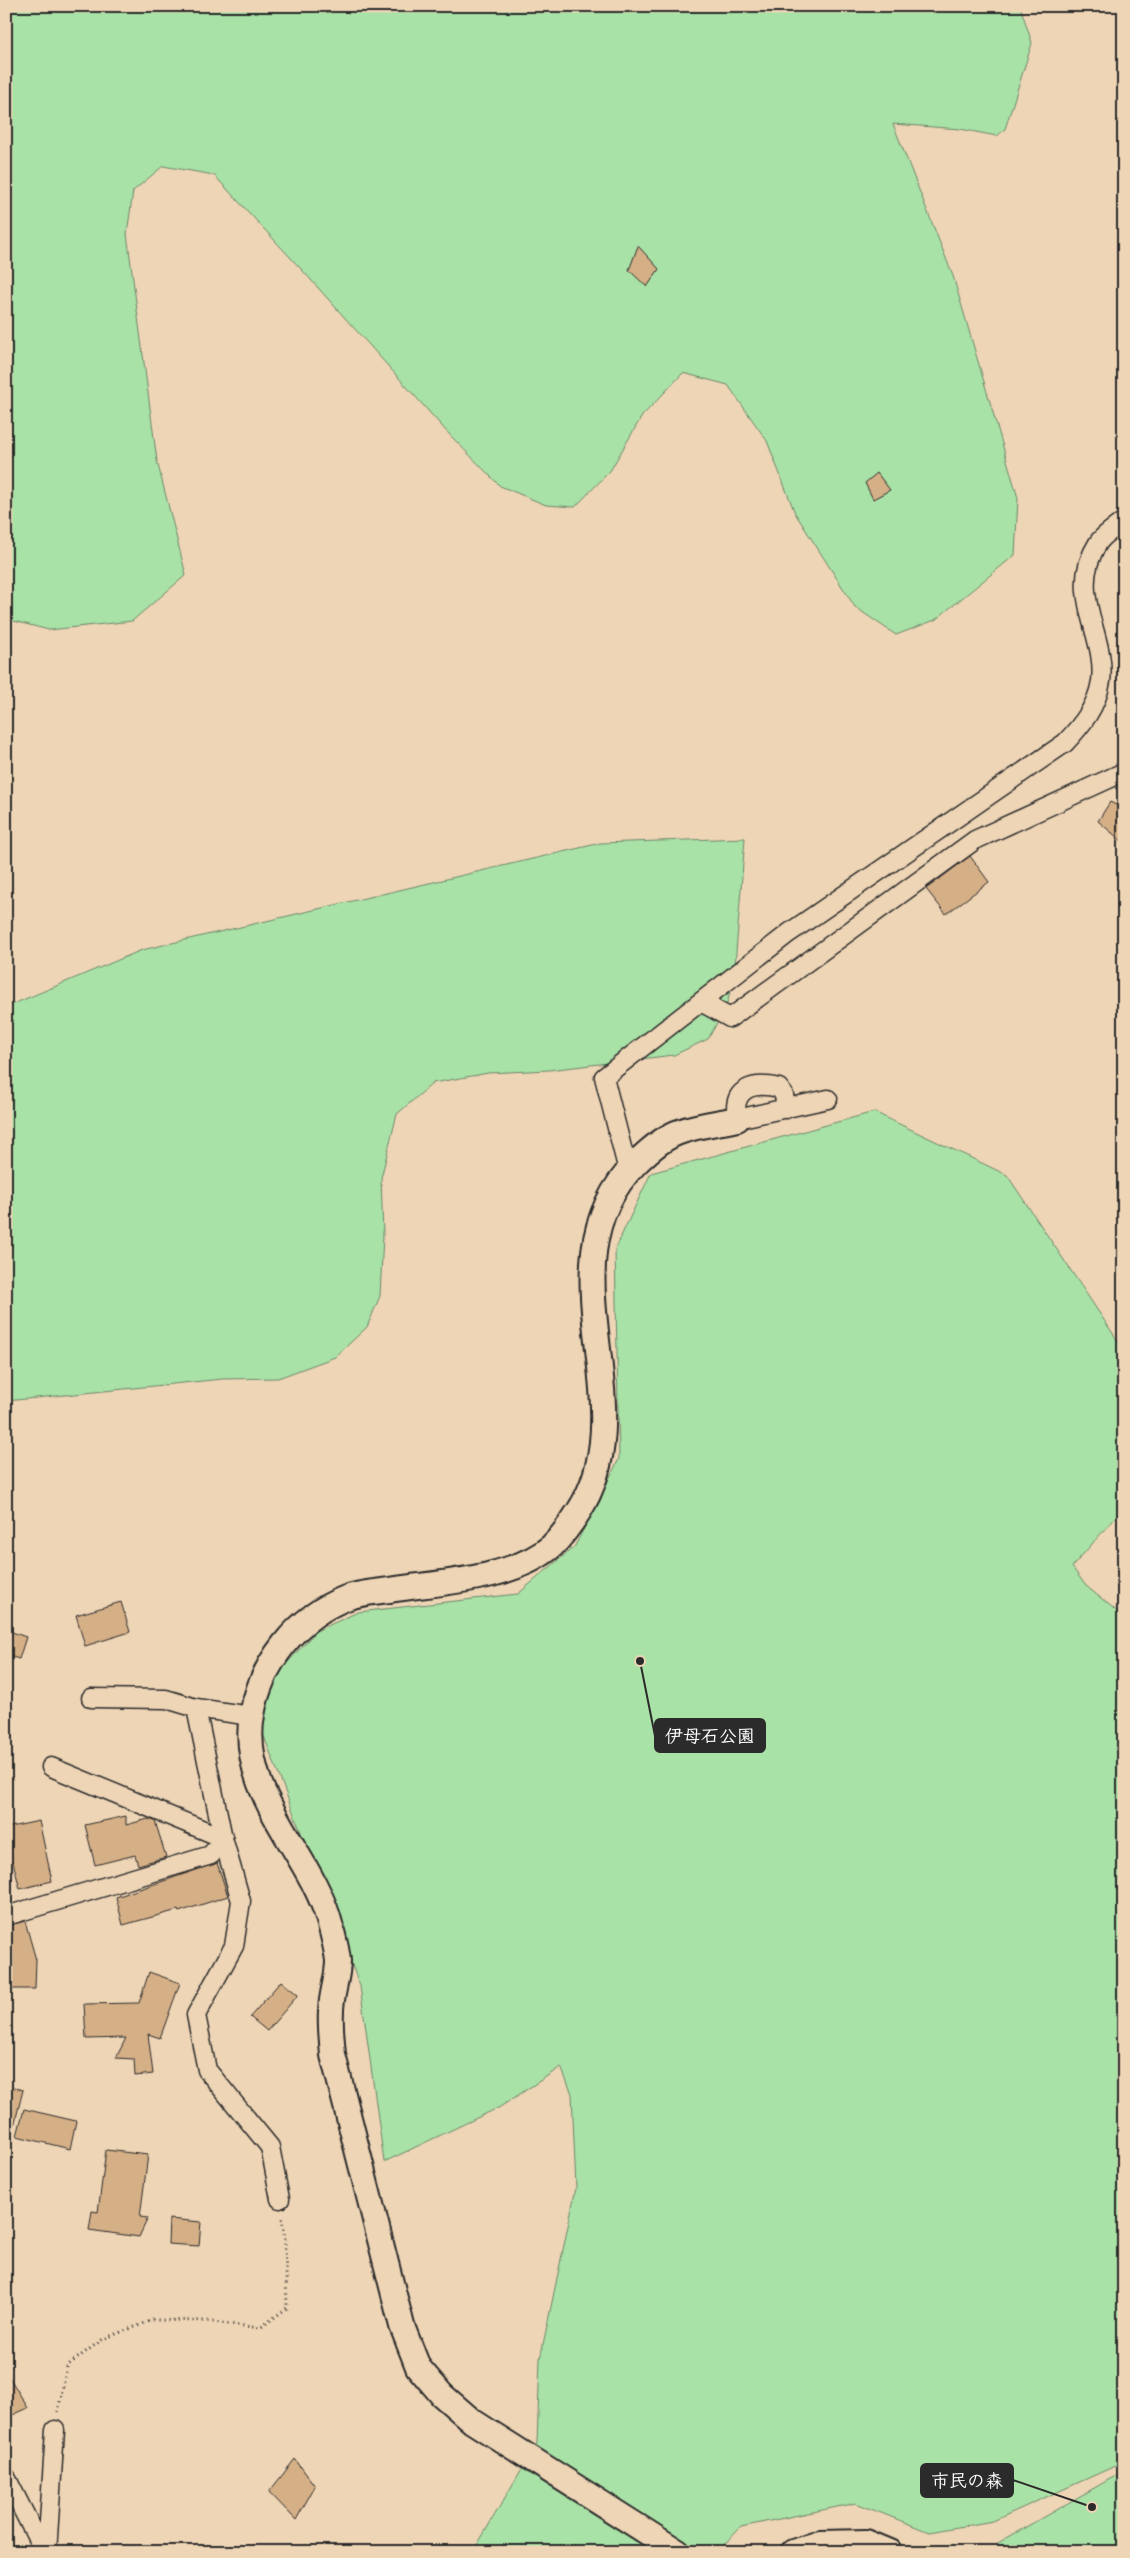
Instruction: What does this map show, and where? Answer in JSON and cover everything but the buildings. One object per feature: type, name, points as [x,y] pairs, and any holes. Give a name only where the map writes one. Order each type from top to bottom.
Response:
[{"type":"street","points":[[628,1171],[604,1078],[789,933],[1065,744],[1082,724],[1095,703],[1101,681],[1100,659],[1085,599],[1088,569],[1098,543],[1124,521]]},
{"type":"street","points":[[701,1002],[730,1018],[975,840],[1124,772]]},
{"type":"street","points":[[737,1119],[734,1106],[738,1095],[750,1088],[764,1084],[779,1088],[784,1095],[786,1109]]},
{"type":"street","points":[[678,2552],[472,2421],[442,2395],[418,2367],[402,2326],[332,2055],[331,2009],[338,1961],[330,1922],[311,1880],[262,1793],[252,1754],[251,1716],[263,1680],[274,1657],[292,1634],[315,1614],[348,1596],[482,1576],[515,1567],[551,1546],[579,1512],[598,1475],[604,1434],[591,1272],[597,1226],[611,1194],[628,1171],[648,1151],[678,1131],[828,1100]]},
{"type":"street","points":[[91,1698],[166,1699],[196,1708],[251,1716]]},
{"type":"street","points":[[196,1708],[223,1838],[241,1901],[234,1946],[196,2014],[207,2070],[270,2147],[280,2199]]},
{"type":"street","points":[[51,1767],[223,1838]]},
{"type":"street","points":[[6,1916],[211,1855],[223,1838]]},
{"type":"street","points":[[46,2552],[55,2430]]},
{"type":"street","points":[[6,2477],[46,2552]]},
{"type":"street","points":[[793,2552],[820,2543],[866,2542],[890,2552]]},
{"type":"path","points":[[55,2430],[67,2366],[103,2340],[153,2320],[206,2322],[260,2328],[287,2308],[285,2240],[280,2199]]},
{"type":"green space","points":[[6,6],[1020,6],[1032,43],[1005,129],[997,136],[960,129],[893,124],[953,276],[1018,498],[1015,555],[935,620],[896,635],[855,607],[795,513],[767,441],[728,385],[683,373],[642,416],[610,471],[575,507],[546,505],[500,486],[448,433],[214,175],[163,166],[133,191],[127,234],[157,461],[186,575],[132,621],[49,630],[6,619]]},
{"type":"green space","points":[[745,838],[734,978],[726,1007],[708,1039],[674,1055],[549,1070],[488,1073],[433,1083],[397,1114],[381,1178],[383,1235],[380,1296],[367,1327],[335,1357],[278,1378],[222,1379],[6,1401],[6,1007],[142,950],[601,843]]},
{"type":"green space","points":[[874,1112],[1007,1175],[1124,1350],[1124,1507],[1072,1567],[1086,1586],[1124,1617],[1124,2462],[993,2521],[929,2532],[856,2503],[741,2527],[717,2552],[473,2552],[537,2443],[540,2359],[576,2188],[572,2094],[561,2067],[500,2107],[384,2162],[360,1986],[260,1726],[262,1691],[316,1631],[358,1612],[518,1594],[575,1546],[619,1459],[615,1249],[651,1173]]},
{"type":"green space","points":[[1124,2471],[1124,2552],[1000,2552],[998,2543]]},
{"type":"place","name":"伊母石公園","points":[[640,1661]]},
{"type":"place","name":"市民の森","points":[[1092,2507]]}]
